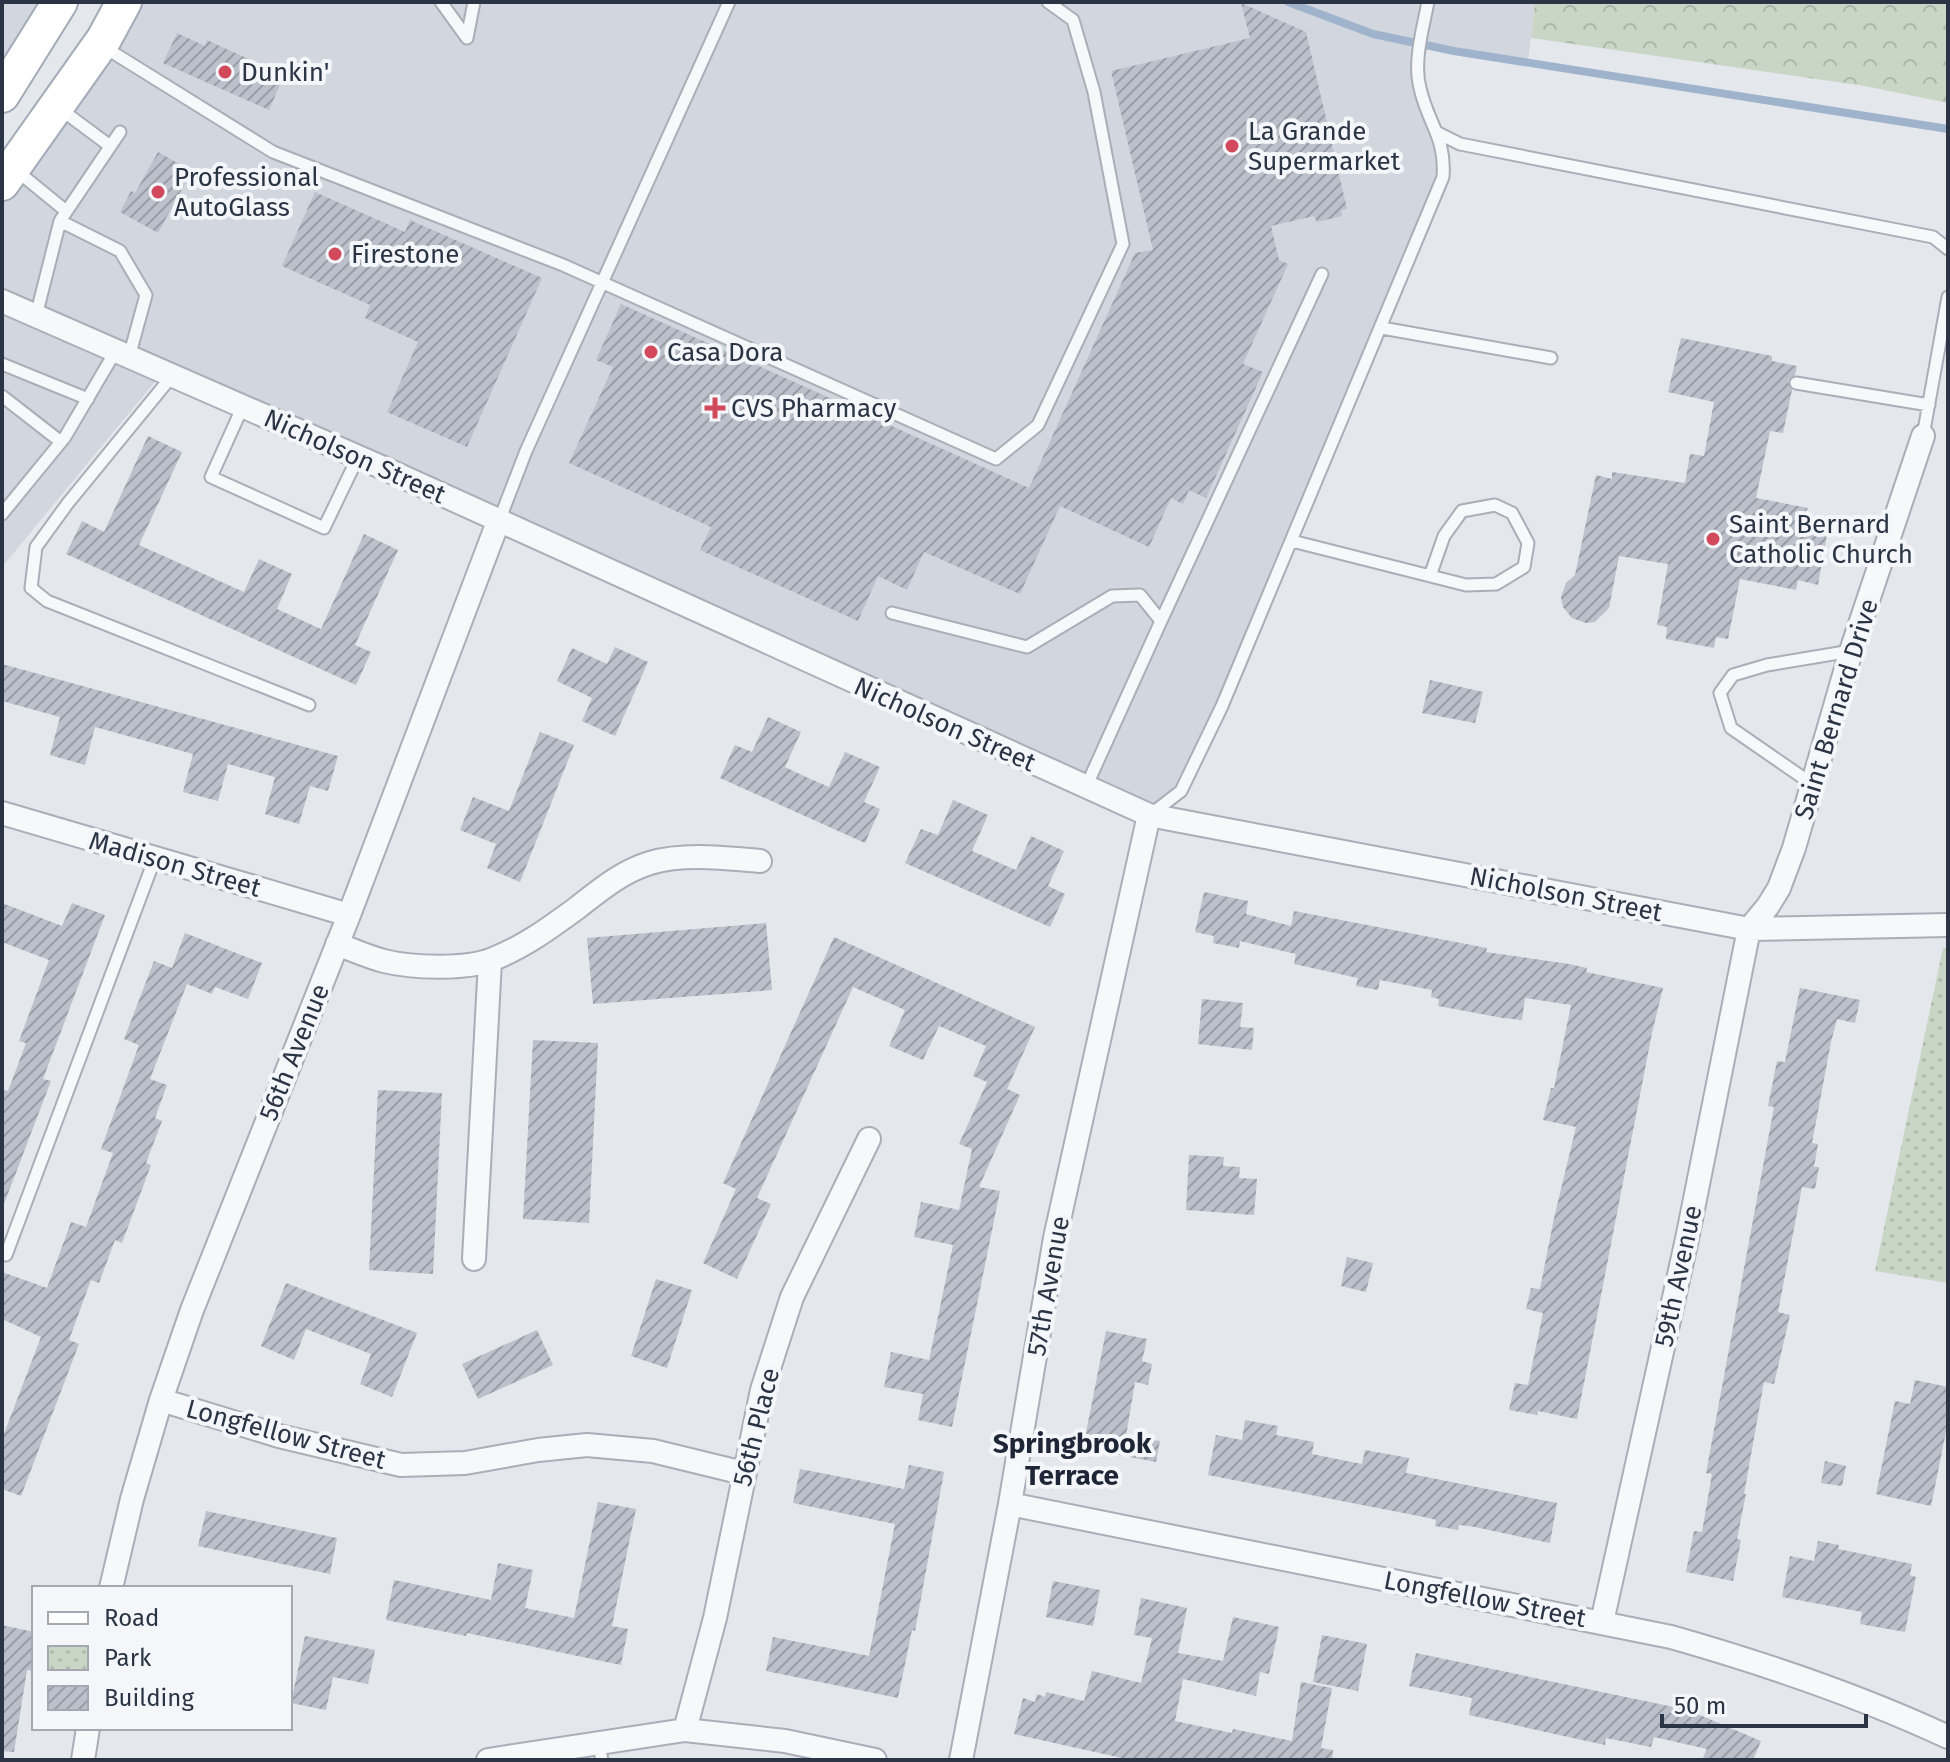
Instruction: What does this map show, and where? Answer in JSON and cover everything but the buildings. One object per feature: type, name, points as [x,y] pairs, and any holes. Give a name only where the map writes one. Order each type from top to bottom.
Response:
[{"type":"main road","points":[[2,95],[60,2]]},
{"type":"main road","points":[[8,176],[102,42],[124,2]]},
{"type":"main road","points":[[102,42],[143,2]]},
{"type":"street","name":"Nicholson Street","points":[[2,301],[358,457],[1149,815],[1749,929],[1948,925]]},
{"type":"street","name":"Saint Bernard Drive","points":[[1749,929],[1779,888],[1794,848],[1851,651],[1923,436]]},
{"type":"street","name":"56th Avenue","points":[[111,1586],[132,1499],[161,1400],[197,1298],[349,915],[498,522]]},
{"type":"street","name":"Madison Street","points":[[2,813],[349,915]]},
{"type":"street","name":"57th Avenue","points":[[961,1760],[1010,1504],[1055,1238],[1149,815]]},
{"type":"street","points":[[337,944],[385,961],[427,965],[490,961],[516,949],[612,880],[634,869],[653,862],[700,857],[760,861]]},
{"type":"street","name":"59th Avenue","points":[[1602,1622],[1687,1239],[1749,929]]},
{"type":"street","points":[[474,1259],[490,961]]},
{"type":"street","name":"56th Place","points":[[685,1730],[715,1618],[762,1390],[792,1297],[869,1139]]},
{"type":"street","name":"Longfellow Street","points":[[161,1400],[279,1436],[401,1465],[465,1463],[587,1445],[653,1451],[743,1473]]},
{"type":"street","name":"Longfellow Street","points":[[1010,1504],[1671,1637],[1828,1686],[1948,1737]]},
{"type":"street","points":[[83,1760],[88,1730]]},
{"type":"street","points":[[488,1760],[600,1751],[685,1730],[785,1741],[875,1760]]},
{"type":"lane","points":[[441,2],[467,38],[474,2]]},
{"type":"lane","points":[[498,522],[526,451],[729,2]]},
{"type":"lane","points":[[102,42],[273,152],[563,265],[996,459],[1038,425],[1123,244],[1094,92],[1073,20],[1048,2]]},
{"type":"lane","points":[[1149,815],[1181,791],[1222,706],[1443,177],[1444,155],[1419,85],[1419,59],[1428,2]]},
{"type":"lane","points":[[57,107],[110,146]]},
{"type":"lane","points":[[36,316],[63,216],[120,132]]},
{"type":"lane","points":[[1438,133],[1460,144],[1933,237],[1948,249]]},
{"type":"lane","points":[[2,514],[61,442],[122,354],[146,295],[120,251],[63,216],[8,176]]},
{"type":"lane","points":[[1086,787],[1322,274]]},
{"type":"lane","points":[[1923,436],[1948,297]]},
{"type":"lane","points":[[1382,328],[1551,358]]},
{"type":"lane","points":[[2,364],[88,399]]},
{"type":"lane","points":[[172,376],[36,547],[31,588],[47,601],[309,705]]},
{"type":"lane","points":[[1796,383],[1929,405]]},
{"type":"lane","points":[[2,396],[61,442]]},
{"type":"lane","points":[[243,406],[211,477],[324,528],[358,457]]},
{"type":"lane","points":[[1292,541],[1430,576],[1466,585],[1496,584],[1524,567],[1528,543],[1512,513],[1495,505],[1462,511],[1444,536],[1430,576]]},
{"type":"lane","points":[[892,613],[1027,647],[1112,596],[1140,595],[1161,621]]},
{"type":"lane","points":[[1812,784],[1731,728],[1720,693],[1733,675],[1767,665],[1851,651]]},
{"type":"lane","points":[[6,1255],[155,858]]},
{"type":"shaded area","points":[[2,2],[60,2],[2,95]]},
{"type":"shaded area","points":[[143,2],[1535,2],[1528,61],[1422,44],[1419,59],[1426,109],[1443,177],[1181,791],[1149,815],[163,372],[2,567],[2,183],[130,14]]},
{"type":"green space","points":[[1535,2],[1948,2],[1948,103],[1865,86],[1531,38]]},
{"type":"green space","points":[[1943,948],[1948,948],[1948,1283],[1875,1271]]},
{"type":"waterway","points":[[1288,2],[1373,34],[1454,51],[1948,129]]},
{"type":"place","name":"Dunkin'","points":[[225,72]]},
{"type":"place","name":"La Grande Supermarket","points":[[1232,146]]},
{"type":"place","name":"Professional AutoGlass","points":[[158,192]]},
{"type":"place","name":"Firestone","points":[[335,254]]},
{"type":"place","name":"Casa Dora","points":[[651,352]]},
{"type":"place","name":"CVS Pharmacy","points":[[715,408]]},
{"type":"place","name":"Saint Bernard Catholic Church","points":[[1713,539]]},
{"type":"district","name":"Springbrook Terrace","points":[[1072,1459]]}]
